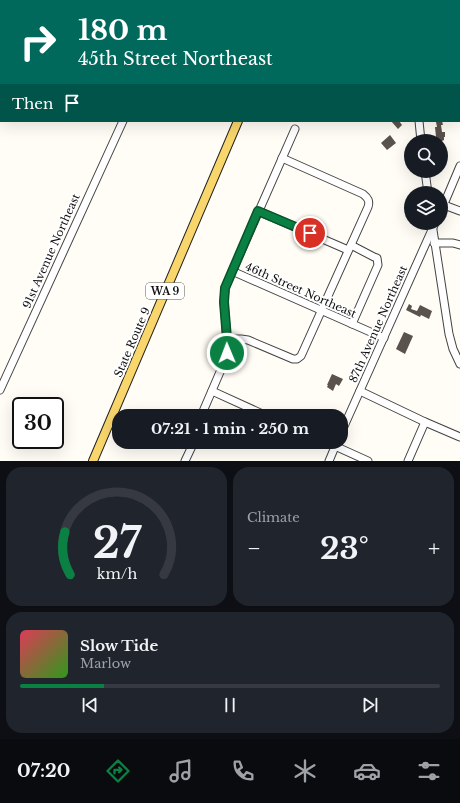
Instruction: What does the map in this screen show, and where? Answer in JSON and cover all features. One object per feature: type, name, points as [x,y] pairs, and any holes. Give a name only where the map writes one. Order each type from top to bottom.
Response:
[{"type":"main road","name":"State Route 9","points":[[93,461],[238,122]]},
{"type":"street","name":"91st Avenue Northeast","points":[[0,390],[123,122]]},
{"type":"street","points":[[419,122],[420,134]]},
{"type":"street","points":[[204,409],[226,359],[228,348],[224,295],[225,288],[295,129]]},
{"type":"street","points":[[227,339],[248,340],[293,359],[301,356],[368,207],[368,200],[363,194],[282,158]]},
{"type":"street","points":[[448,194],[460,166]]},
{"type":"street","points":[[448,209],[460,211]]},
{"type":"street","points":[[258,211],[377,258],[378,265],[352,324]]},
{"type":"street","name":"87th Avenue Northeast","points":[[348,418],[431,230]]},
{"type":"street","points":[[433,230],[434,243],[449,334],[460,364]]},
{"type":"street","points":[[434,243],[453,243],[460,245]]},
{"type":"street","name":"46th Street Northeast","points":[[232,271],[384,338]]},
{"type":"street","points":[[212,391],[252,409]]},
{"type":"street","points":[[360,391],[460,437]]},
{"type":"street","points":[[408,461],[425,422]]},
{"type":"street","points":[[185,461],[191,449]]},
{"type":"street","points":[[329,461],[334,449]]},
{"type":"street","points":[[345,449],[368,461]]},
{"type":"building","points":[[392,122],[400,122],[402,125],[398,129]]},
{"type":"building","points":[[436,122],[442,122],[442,132],[445,132],[445,134],[436,134],[435,127],[437,127]]},
{"type":"building","points":[[390,135],[396,143],[387,150],[381,143]]},
{"type":"building","points":[[409,304],[412,306],[411,309],[417,311],[420,305],[432,311],[429,319],[421,315],[420,317],[406,310]]},
{"type":"building","points":[[404,332],[413,336],[405,354],[396,349]]},
{"type":"building","points":[[332,374],[343,379],[339,386],[336,384],[333,391],[327,387]]},
{"type":"route","points":[[227,353],[228,348],[224,302],[225,288],[258,211],[310,233]]}]
